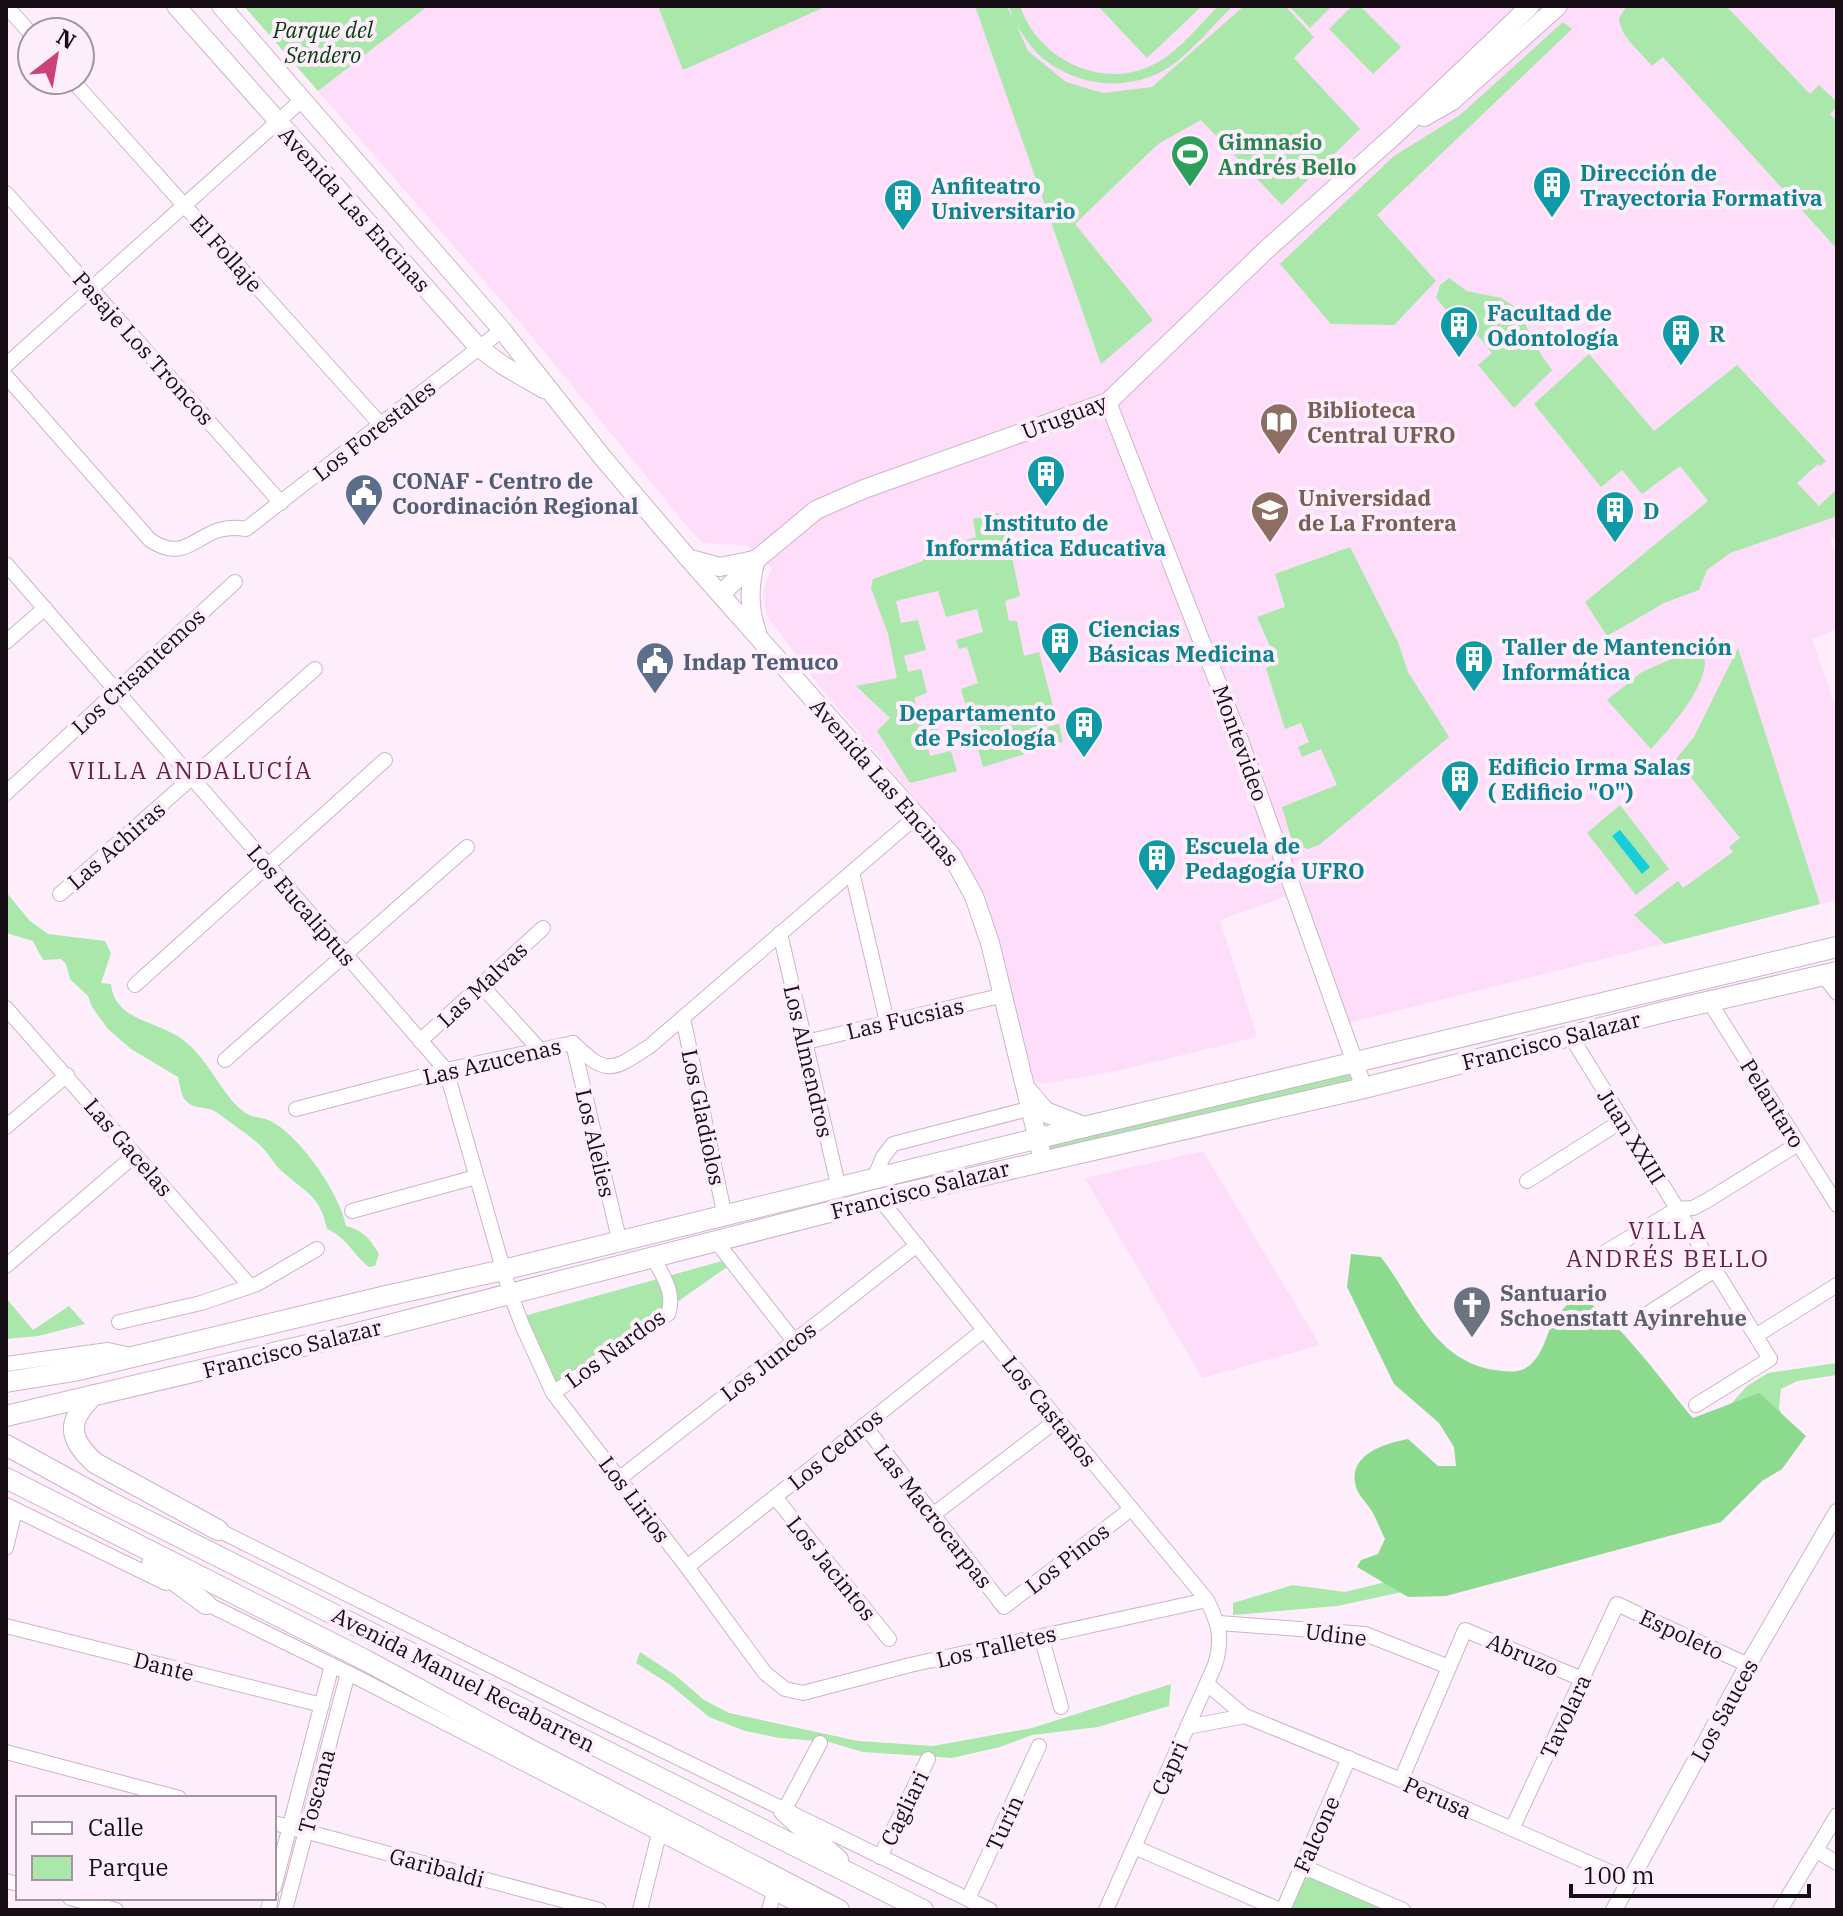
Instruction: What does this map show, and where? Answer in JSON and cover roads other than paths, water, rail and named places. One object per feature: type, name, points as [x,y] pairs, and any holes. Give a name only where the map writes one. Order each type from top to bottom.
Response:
[{"type":"main road","name":"Avenida Las Encinas","points":[[176,6],[479,348],[550,393]]},
{"type":"main road","name":"Avenida Las Encinas","points":[[221,6],[502,330],[550,393],[688,558],[716,599]]},
{"type":"main road","name":"Uruguay","points":[[716,599],[757,559],[816,510],[1108,402],[1296,222],[1398,132],[1530,6]]},
{"type":"main road","name":"Uruguay","points":[[1398,132],[1452,101],[1558,6]]},
{"type":"main road","name":"Avenida Las Encinas","points":[[652,516],[668,551],[764,643],[952,856],[974,896],[990,943],[1043,1160]]},
{"type":"main road","points":[[688,558],[720,567],[757,559]]},
{"type":"main road","points":[[757,559],[752,573],[750,601],[764,643]]},
{"type":"main road","name":"Francisco Salazar","points":[[6,1416],[354,1334],[715,1240],[1084,1127],[1354,1065],[1837,947]]},
{"type":"main road","name":"Francisco Salazar","points":[[7,1367],[45,1378],[839,1189],[877,1190],[1043,1160],[1364,1088],[1570,1035],[1830,974]]},
{"type":"main road","points":[[1030,1100],[1045,1112],[1084,1127]]},
{"type":"main road","points":[[94,1395],[75,1419],[73,1431],[82,1451],[95,1463],[218,1530]]},
{"type":"main road","name":"Avenida Manuel Recabarren","points":[[6,1445],[108,1501],[923,1910]]},
{"type":"main road","name":"Avenida Manuel Recabarren","points":[[6,1478],[367,1661],[839,1910]]},
{"type":"main road","points":[[108,1501],[218,1530]]},
{"type":"main road","points":[[107,1530],[206,1604]]},
{"type":"main road","points":[[784,1811],[859,1879]]},
{"type":"main road","points":[[798,1889],[827,1910]]},
{"type":"street","name":"El Follaje","points":[[86,96],[381,425]]},
{"type":"street","points":[[6,365],[303,99]]},
{"type":"street","name":"Pasaje Los Troncos","points":[[6,193],[281,503]]},
{"type":"street","name":"Los Forestales","points":[[6,376],[150,540],[164,550],[184,549],[216,529],[231,526],[246,529],[502,330]]},
{"type":"street","name":"Montevideo","points":[[1108,402],[1237,732],[1364,1088]]},
{"type":"street","name":"Los Eucaliptus","points":[[6,564],[446,1070],[510,1293]]},
{"type":"street","name":"Los Crisantemos","points":[[6,793],[235,582]]},
{"type":"street","points":[[6,642],[45,608]]},
{"type":"street","name":"Las Achiras","points":[[60,894],[315,669]]},
{"type":"street","points":[[135,985],[385,760]]},
{"type":"street","name":"Las Azucenas","points":[[296,1109],[446,1070],[573,1043],[592,1062],[606,1067],[621,1065],[650,1046],[917,816]]},
{"type":"street","points":[[225,1060],[467,847]]},
{"type":"street","points":[[852,872],[887,1022]]},
{"type":"street","name":"Las Malvas","points":[[420,1041],[543,928]]},
{"type":"street","name":"Los Almendros","points":[[780,933],[839,1189]]},
{"type":"street","points":[[1830,974],[1837,993]]},
{"type":"street","points":[[481,985],[540,1050]]},
{"type":"street","name":"Las Fucsias","points":[[806,1042],[1004,995]]},
{"type":"street","name":"Pelantaro","points":[[1709,1001],[1798,1144],[1831,1185],[1837,1205]]},
{"type":"street","name":"Las Gacelas","points":[[6,1008],[250,1286]]},
{"type":"street","name":"Los Gladiolos","points":[[683,1018],[725,1217]]},
{"type":"street","name":"Juan XXIII","points":[[1570,1035],[1770,1359],[1696,1405]]},
{"type":"street","name":"Los Alelies","points":[[573,1043],[620,1243]]},
{"type":"street","points":[[6,1127],[67,1075]]},
{"type":"street","name":"Francisco Salazar","points":[[877,1190],[883,1157],[893,1144],[964,1126],[1030,1100]]},
{"type":"street","points":[[1527,1181],[1623,1120]]},
{"type":"street","points":[[1587,1263],[1677,1209],[1693,1208],[1708,1200],[1798,1144]]},
{"type":"street","points":[[6,1266],[135,1155]]},
{"type":"street","points":[[352,1211],[476,1177]]},
{"type":"street","name":"Los Castaños","points":[[877,1190],[984,1330],[1207,1600],[1219,1623]]},
{"type":"street","points":[[715,1240],[794,1341]]},
{"type":"street","name":"Los Juncos","points":[[620,1478],[917,1245]]},
{"type":"street","points":[[119,1322],[201,1303],[250,1286],[317,1249]]},
{"type":"street","name":"Los Nardos","points":[[553,1393],[668,1314],[670,1292],[652,1256]]},
{"type":"street","points":[[1641,1318],[1715,1270]]},
{"type":"street","points":[[1757,1335],[1837,1285]]},
{"type":"street","name":"Los Lirios","points":[[510,1293],[553,1393],[765,1673],[785,1689]]},
{"type":"street","name":"Los Cedros","points":[[687,1567],[984,1330]]},
{"type":"street","points":[[934,1514],[1057,1420]]},
{"type":"street","name":"Las Macrocarpas","points":[[864,1425],[1004,1607]]},
{"type":"street","name":"Los Jacintos","points":[[775,1497],[889,1639]]},
{"type":"street","points":[[6,1548],[9,1507],[348,1673],[808,1910]]},
{"type":"street","name":"Los Pinos","points":[[1004,1607],[1131,1509]]},
{"type":"street","name":"Los Sauces","points":[[1614,1910],[1748,1665],[1837,1512]]},
{"type":"street","name":"Avenida Manuel Recabarren","points":[[218,1530],[990,1910]]},
{"type":"street","name":"Los Talletes","points":[[785,1689],[803,1693],[1207,1600]]},
{"type":"street","name":"Espoleto","points":[[1617,1604],[1748,1665]]},
{"type":"street","name":"Tavolara","points":[[1512,1829],[1617,1604]]},
{"type":"street","name":"Udine","points":[[1219,1623],[1365,1634],[1449,1667]]},
{"type":"street","name":"Capri","points":[[1106,1910],[1207,1684],[1220,1648],[1219,1623]]},
{"type":"street","name":"Dante","points":[[6,1626],[322,1705]]},
{"type":"street","name":"Abruzo","points":[[1449,1667],[1465,1630],[1582,1679]]},
{"type":"street","points":[[1041,1636],[1061,1707]]},
{"type":"street","name":"Toscana","points":[[276,1880],[332,1665]]},
{"type":"street","points":[[1401,1780],[1449,1667]]},
{"type":"street","name":"Toscana","points":[[285,1910],[348,1673]]},
{"type":"street","name":"Perusa","points":[[1207,1684],[1245,1716],[1401,1780],[1630,1881]]},
{"type":"street","points":[[1187,1727],[1245,1716]]},
{"type":"street","points":[[784,1811],[820,1743]]},
{"type":"street","name":"Turín","points":[[968,1899],[1039,1746]]},
{"type":"street","points":[[6,1752],[171,1796]]},
{"type":"street","name":"Falcone","points":[[1281,1910],[1349,1758]]},
{"type":"street","name":"Cagliari","points":[[880,1857],[928,1759]]},
{"type":"street","points":[[1780,1910],[1837,1815]]},
{"type":"street","name":"Garibaldi","points":[[276,1824],[599,1910]]},
{"type":"street","points":[[640,1910],[659,1834]]},
{"type":"street","points":[[1134,1847],[1281,1910]]},
{"type":"street","points":[[1817,1851],[1837,1863]]},
{"type":"street","points":[[1302,1866],[1403,1910]]},
{"type":"street","points":[[769,1910],[774,1892]]},
{"type":"street","points":[[88,1907],[116,1910]]},
{"type":"water","points":[[1620,830],[1650,867],[1642,874],[1612,836]]},
{"type":"place","name":"Gimnasio Andrés Bello","points":[[1190,188]]},
{"type":"place","name":"Dirección de Trayectoria Formativa","points":[[1552,219]]},
{"type":"place","name":"Anfiteatro Universitario","points":[[903,232]]},
{"type":"place","name":"Facultad de Odontología","points":[[1459,359]]},
{"type":"place","name":"R","points":[[1681,367]]},
{"type":"place","name":"Biblioteca Central UFRO","points":[[1279,456]]},
{"type":"place","name":"Instituto de Informática Educativa","points":[[1046,508]]},
{"type":"place","name":"CONAF - Centro de Coordinación Regional","points":[[364,527]]},
{"type":"place","name":"Universidad de La Frontera","points":[[1270,544]]},
{"type":"place","name":"D","points":[[1615,544]]},
{"type":"place","name":"Ciencias Básicas Medicina","points":[[1060,675]]},
{"type":"place","name":"Taller de Mantención Informática","points":[[1474,693]]},
{"type":"place","name":"Indap Temuco","points":[[655,695]]},
{"type":"place","name":"Departamento de Psicología","points":[[1084,759]]},
{"type":"place","name":"Edificio Irma Salas ( Edificio \"O\")","points":[[1460,813]]},
{"type":"place","name":"Escuela de Pedagogía UFRO","points":[[1157,892]]},
{"type":"place","name":"Santuario Schoenstatt Ayinrehue","points":[[1472,1339]]},
{"type":"district","name":"VILLA ANDALUCÍA","points":[[191,770]]},
{"type":"district","name":"VILLA ANDRÉS BELLO","points":[[1668,1244]]},
{"type":"park label","name":"Parque del Sendero","points":[[323,42]]}]
